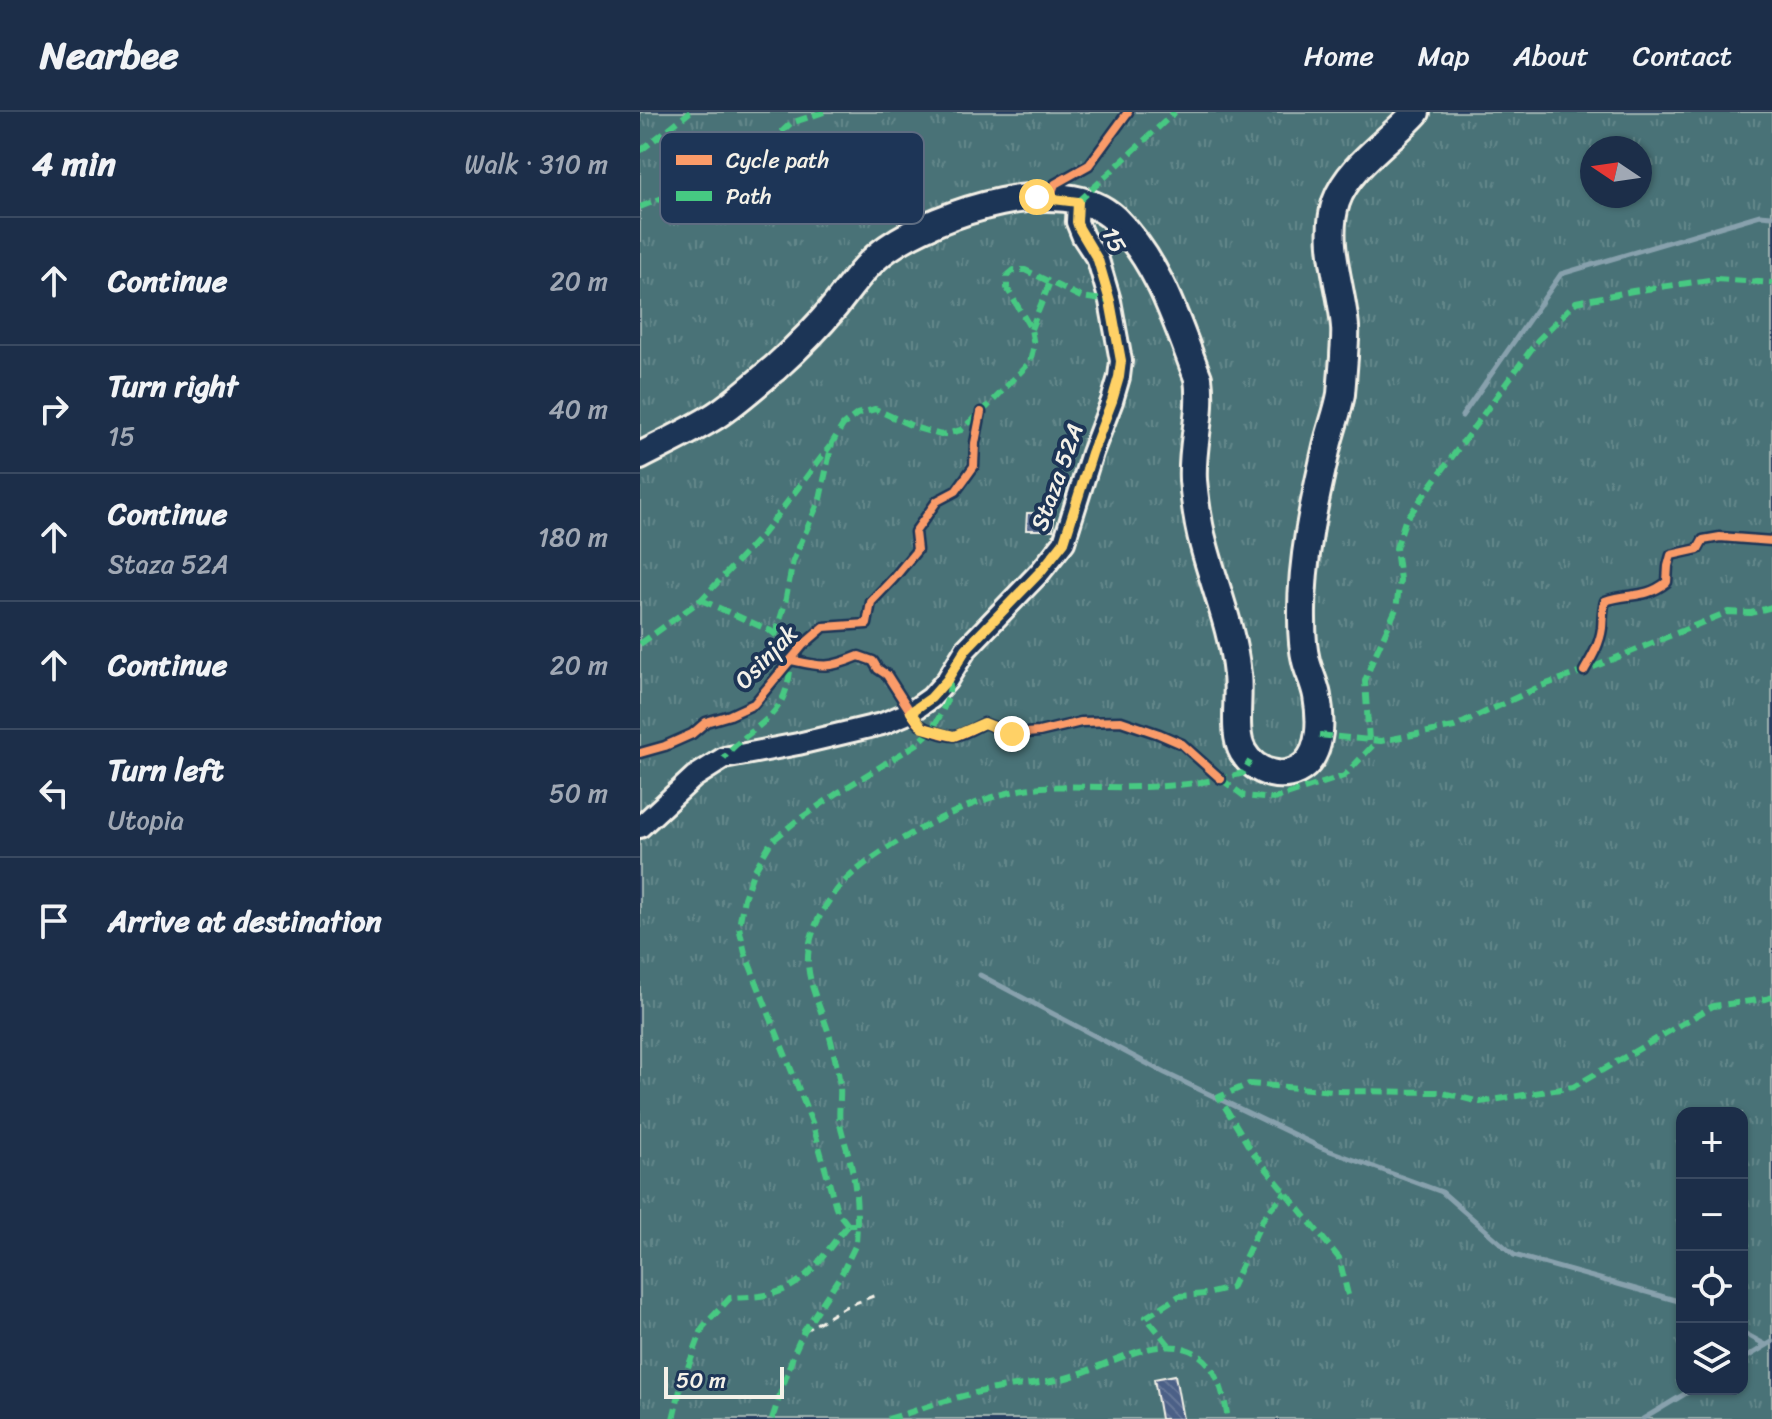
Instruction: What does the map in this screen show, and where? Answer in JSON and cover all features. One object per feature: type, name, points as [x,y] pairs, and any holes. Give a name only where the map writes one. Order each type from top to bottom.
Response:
[{"type":"main road","points":[[640,456],[716,415],[776,367],[815,329],[868,265],[888,248],[936,221],[1007,200],[1037,197],[1092,206],[1115,220],[1147,259],[1164,292],[1198,378],[1201,397],[1199,422],[1192,452],[1196,503],[1203,545],[1238,675],[1240,748],[1263,771],[1273,774],[1294,771],[1310,759],[1319,735],[1317,696],[1305,660],[1302,621],[1305,554],[1341,395],[1346,329],[1333,263],[1335,203],[1346,181],[1416,112]]},
{"type":"lane","name":"15","points":[[1078,202],[1077,222],[1098,260],[1110,301]]},
{"type":"lane","name":"Staza 52A","points":[[640,827],[694,777],[724,758],[882,724],[911,712],[931,698],[947,680],[966,649],[1041,571],[1064,542],[1119,377],[1121,361],[1110,301]]},
{"type":"path","points":[[804,1331],[845,1307],[876,1295]]},
{"type":"green space","points":[[640,112],[1772,112],[1772,1419],[640,1419]]},
{"type":"building","points":[[1027,513],[1040,513],[1040,518],[1054,518],[1053,530],[1026,530]]},
{"type":"building","points":[[1175,1375],[1183,1419],[1161,1419],[1154,1379]]},
{"type":"waterway","points":[[1462,416],[1561,274],[1760,215],[1772,216]]},
{"type":"waterway","points":[[980,975],[1165,1073],[1322,1148],[1442,1192],[1514,1255],[1676,1300]]},
{"type":"waterway","points":[[1748,1335],[1766,1345]]},
{"type":"waterway","points":[[1748,1356],[1772,1342]]},
{"type":"waterway","points":[[1643,1419],[1683,1395]]},
{"type":"marked path","points":[[664,132],[690,112]]},
{"type":"marked path","points":[[781,132],[791,123],[824,112]]},
{"type":"marked path","points":[[1078,202],[1175,112]]},
{"type":"marked path","points":[[640,151],[660,135]]},
{"type":"marked path","points":[[640,207],[660,199]]},
{"type":"marked path","points":[[775,636],[793,561],[820,499],[832,443],[843,425],[857,414],[875,409],[941,435],[961,430],[988,406],[1030,362],[1034,345],[1031,329],[1007,288],[1007,276],[1014,270],[1025,270],[1081,297],[1110,301]]},
{"type":"marked path","points":[[1369,741],[1365,681],[1396,609],[1400,580],[1396,548],[1405,521],[1538,340],[1576,302],[1716,279],[1772,283]]},
{"type":"marked path","points":[[1031,329],[1050,282]]},
{"type":"marked path","points":[[640,644],[701,600],[763,534],[830,446]]},
{"type":"marked path","points":[[701,600],[771,631],[790,647],[788,682],[778,707],[724,758]]},
{"type":"marked path","points":[[1319,735],[1381,741],[1454,727],[1541,686],[1728,612],[1751,613],[1772,607]]},
{"type":"marked path","points":[[848,1225],[837,1211],[813,1125],[745,953],[739,927],[744,898],[753,873],[771,842],[795,822],[917,744],[931,731],[948,698],[950,685],[947,680]]},
{"type":"marked path","points":[[1221,779],[1244,796],[1274,799],[1344,776],[1377,741]]},
{"type":"marked path","points":[[857,1225],[854,1180],[840,1124],[838,1072],[808,964],[808,951],[816,925],[838,889],[857,870],[894,844],[937,820],[1004,794],[1045,787],[1139,787],[1192,783],[1243,773],[1250,761]]},
{"type":"marked path","points":[[1348,1295],[1339,1258],[1251,1150],[1219,1097],[1249,1084],[1333,1091],[1439,1092],[1480,1102],[1573,1087],[1713,1006],[1772,997]]},
{"type":"marked path","points":[[1169,1345],[1146,1317],[1179,1296],[1231,1288],[1264,1217],[1286,1192]]},
{"type":"marked path","points":[[673,1419],[681,1386],[703,1327],[730,1298],[770,1294],[798,1282],[848,1225]]},
{"type":"marked path","points":[[772,1419],[804,1331],[842,1273],[856,1244],[857,1225],[848,1225]]},
{"type":"marked path","points":[[888,1419],[954,1398],[1062,1379],[1140,1351],[1171,1346],[1196,1354],[1212,1368],[1221,1387],[1228,1419]]},
{"type":"cycle path","points":[[1050,198],[1055,184],[1089,165],[1128,112]]},
{"type":"cycle path","name":"Osinjak","points":[[640,753],[665,746],[692,734],[706,722],[754,704],[803,645],[824,627],[867,624],[871,602],[917,550],[915,532],[937,501],[956,491],[974,466],[981,412]]},
{"type":"cycle path","points":[[1584,671],[1599,640],[1605,601],[1659,588],[1667,582],[1671,555],[1698,549],[1703,540],[1720,537],[1772,541]]},
{"type":"cycle path","name":"Osinjak","points":[[791,660],[825,666],[859,656],[873,661],[887,675],[917,722],[950,736],[984,723],[1012,734],[1039,732],[1081,722],[1121,721],[1182,744],[1221,779]]},
{"type":"route","points":[[1012,734],[984,723],[954,736],[931,731],[923,728],[911,712],[931,698],[947,680],[966,649],[1041,571],[1064,542],[1119,377],[1121,361],[1110,301],[1098,260],[1077,222],[1078,202],[1037,197]]}]
